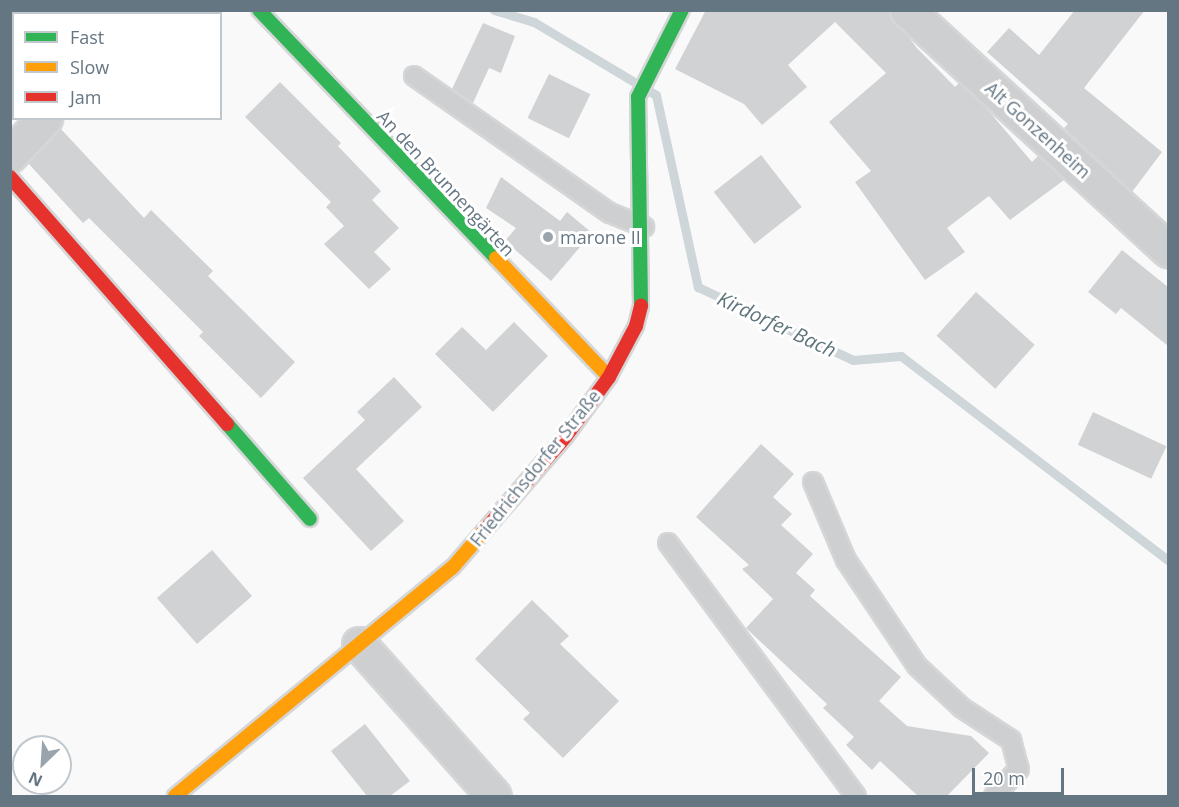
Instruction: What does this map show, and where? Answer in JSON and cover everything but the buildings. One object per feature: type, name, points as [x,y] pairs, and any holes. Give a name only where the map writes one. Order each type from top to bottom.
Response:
[{"type":"street","name":"An den Brunnengärten","points":[[260,10],[609,377]]},
{"type":"street","name":"Friedrichsdorfer Straße","points":[[175,796],[453,567],[566,436],[609,377],[636,326],[644,292],[644,227],[638,97],[682,10]]},
{"type":"street","name":"Alt Gonzenheim","points":[[907,10],[1168,250]]},
{"type":"street","points":[[10,155],[43,120]]},
{"type":"street","points":[[10,177],[310,519]]},
{"type":"street","points":[[359,644],[494,796]]},
{"type":"lane","points":[[414,76],[610,213],[644,227]]},
{"type":"lane","points":[[813,482],[846,560],[917,666],[962,708],[1011,740],[1019,768],[994,796]]},
{"type":"lane","points":[[668,543],[856,796]]},
{"type":"waterway","name":"Kirdorfer Bach","points":[[494,10],[534,22],[656,95],[698,287],[853,360],[901,356],[1168,560]]},
{"type":"traffic: fast","points":[[259,10],[496,258]]},
{"type":"traffic: fast","points":[[641,306],[638,97],[682,10]]},
{"type":"traffic: fast","points":[[227,424],[310,519]]},
{"type":"traffic: slow","points":[[496,258],[609,377]]},
{"type":"traffic: slow","points":[[175,796],[453,567],[484,531]]},
{"type":"traffic: jam","points":[[10,177],[227,424]]},
{"type":"traffic: jam","points":[[484,531],[566,436],[609,377],[636,326],[641,306]]},
{"type":"place","name":"marone II","points":[[548,237]]}]
